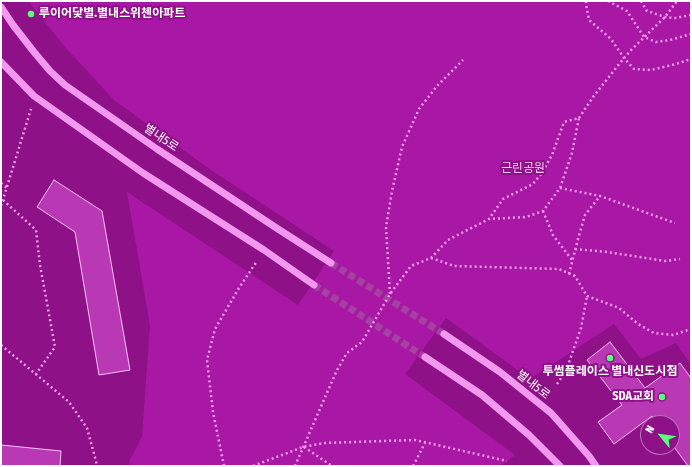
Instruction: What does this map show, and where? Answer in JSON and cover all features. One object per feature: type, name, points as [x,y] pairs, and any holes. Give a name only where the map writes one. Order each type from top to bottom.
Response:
[{"type":"street","name":"별내5로","points":[[1,7],[34,52],[50,71],[65,84],[163,153],[331,263]]},
{"type":"street","points":[[1,62],[34,96],[143,173],[264,250],[314,285]]},
{"type":"street","name":"별내5로","points":[[444,334],[500,372],[551,413],[596,466]]},
{"type":"street","points":[[425,357],[482,395],[529,435],[560,466]]},
{"type":"path","points":[[586,1],[589,20],[611,39],[624,58],[634,69],[651,70],[691,59]]},
{"type":"path","points":[[608,1],[627,11],[644,37],[656,42],[691,34]]},
{"type":"path","points":[[641,1],[647,11],[675,18],[691,15]]},
{"type":"path","points":[[296,466],[337,370],[347,353],[362,342],[390,294],[411,266],[431,258],[448,240],[489,219],[526,217],[543,211],[560,188],[572,153],[579,118],[593,97],[624,58],[665,16],[677,1]]},
{"type":"path","points":[[390,294],[386,227],[402,147],[419,108],[437,86],[463,60]]},
{"type":"path","points":[[1,206],[34,96]]},
{"type":"path","points":[[489,219],[503,199],[533,184],[542,173],[552,155],[564,122],[579,118]]},
{"type":"path","points":[[1,183],[6,188]]},
{"type":"path","points":[[560,188],[600,196],[675,223]]},
{"type":"path","points":[[569,274],[585,215],[600,196]]},
{"type":"path","points":[[3,200],[36,230],[40,265],[55,347],[36,374]]},
{"type":"path","points":[[543,211],[552,235],[572,261]]},
{"type":"path","points":[[575,249],[607,252],[665,261],[680,259]]},
{"type":"path","points":[[224,466],[213,412],[207,360],[215,329],[239,288],[264,250]]},
{"type":"path","points":[[431,258],[454,266],[559,269],[575,276],[587,296],[619,308],[638,324],[654,332],[672,335],[691,329]]},
{"type":"path","points":[[557,384],[566,371],[580,328],[587,296]]},
{"type":"path","points":[[1,345],[69,402],[87,428],[97,466]]},
{"type":"path","points":[[253,466],[303,447],[324,443],[415,440],[507,461]]},
{"type":"path","points":[[412,466],[424,443]]},
{"type":"path","points":[[303,447],[332,466]]},
{"type":"green space","name":"근린공원","points":[[28,1],[691,1],[691,365],[676,343],[641,359],[614,324],[530,379],[446,318],[405,374],[515,455],[500,466],[128,466],[130,465],[129,462],[142,437],[150,326],[127,192],[298,305],[334,251],[211,170],[114,100],[65,47]]},
{"type":"building","points":[[54,180],[102,211],[130,370],[99,375],[75,232],[37,207]]},
{"type":"building","name":"SDA교회","points":[[610,342],[645,388],[680,363],[691,378],[691,466],[688,466],[680,455],[680,415],[640,415],[640,425],[614,444],[598,422],[622,405],[587,360]]},
{"type":"building","points":[[1,445],[61,451],[60,466],[1,466]]},
{"type":"tunnel","points":[[331,263],[444,334]]},
{"type":"tunnel","points":[[314,285],[425,357]]},
{"type":"place","name":"루이어닻별.별내스위첸아파트","points":[[31,14]]},
{"type":"place","name":"투썸플레이스 별내신도시점","points":[[610,358]]},
{"type":"place","name":"SDA교회","points":[[662,397]]}]
